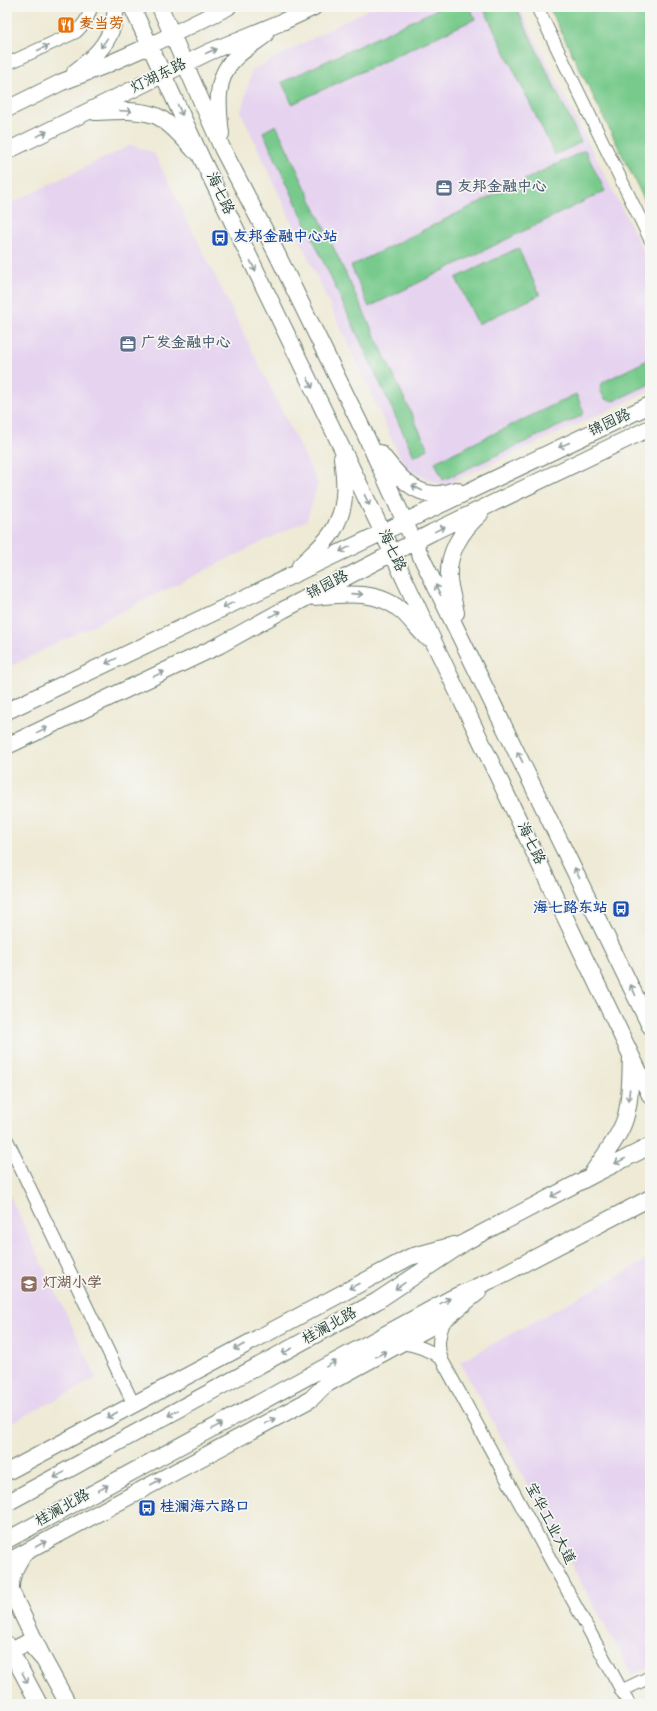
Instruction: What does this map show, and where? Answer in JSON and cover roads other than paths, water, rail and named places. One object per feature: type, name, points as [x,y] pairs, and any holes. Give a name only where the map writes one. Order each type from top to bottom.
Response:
[{"type":"main road","points":[[62,82],[89,61],[103,46],[111,33],[115,20],[116,7]]},
{"type":"main road","name":"海七路","points":[[132,7],[151,45],[201,157],[382,531],[436,649],[650,1095]]},
{"type":"main road","points":[[160,7],[222,148],[276,252],[365,434],[406,521],[414,542],[650,1026]]},
{"type":"main road","points":[[7,109],[62,82],[151,45],[228,7]]},
{"type":"main road","name":"灯湖东路","points":[[7,152],[209,52],[314,7]]},
{"type":"main road","points":[[222,148],[218,104],[220,84],[225,71],[235,58],[282,22]]},
{"type":"main road","points":[[87,113],[122,111],[155,116],[172,127],[201,157]]},
{"type":"main road","name":"锦园路","points":[[7,711],[382,531],[650,405]]},
{"type":"main road","name":"锦园路","points":[[7,746],[220,645],[305,598],[392,553],[650,428]]},
{"type":"main road","points":[[365,434],[398,475],[416,490],[435,494],[481,484]]},
{"type":"main road","points":[[292,574],[322,544],[337,524],[344,502],[344,477],[340,445]]},
{"type":"main road","points":[[462,638],[449,580],[451,560],[457,542],[468,525],[492,504]]},
{"type":"main road","points":[[305,598],[345,594],[368,595],[386,601],[402,611],[436,649]]},
{"type":"main road","points":[[590,1176],[612,1145],[625,1120],[629,1097],[631,1056]]},
{"type":"main road","name":"桂澜北路","points":[[7,1503],[377,1301],[467,1241],[650,1146]]},
{"type":"main road","name":"桂澜北路","points":[[7,1540],[452,1298],[496,1278],[650,1198]]},
{"type":"main road","points":[[618,1215],[650,1207]]},
{"type":"main road","points":[[7,1472],[410,1257],[467,1241]]},
{"type":"main road","points":[[263,1400],[283,1397],[325,1385],[445,1319],[496,1278]]},
{"type":"main road","points":[[7,1562],[311,1399],[325,1385]]},
{"type":"main road","points":[[24,1553],[13,1570],[10,1581],[11,1591],[44,1660],[68,1704]]},
{"type":"main road","points":[[38,1704],[9,1648],[28,1642],[44,1660]]},
{"type":"street","points":[[7,64],[76,32],[87,19],[91,7]]},
{"type":"street","points":[[537,7],[650,239]]},
{"type":"street","points":[[7,1140],[134,1403]]},
{"type":"street","points":[[442,1360],[438,1345],[439,1333],[445,1319]]},
{"type":"street","points":[[401,1343],[414,1344],[433,1351],[442,1360]]},
{"type":"street","name":"宝华工业大道","points":[[442,1360],[629,1704]]},
{"type":"street","points":[[621,1691],[650,1677]]},
{"type":"place","name":"麦当劳","points":[[66,25]]},
{"type":"place","name":"友邦金融中心","points":[[444,188]]},
{"type":"place","name":"友邦金融中心站","points":[[220,238]]},
{"type":"place","name":"广发金融中心","points":[[128,344]]},
{"type":"place","name":"海七路东站","points":[[621,909]]},
{"type":"place","name":"灯湖小学","points":[[29,1284]]},
{"type":"place","name":"桂澜海六路口","points":[[147,1508]]}]
